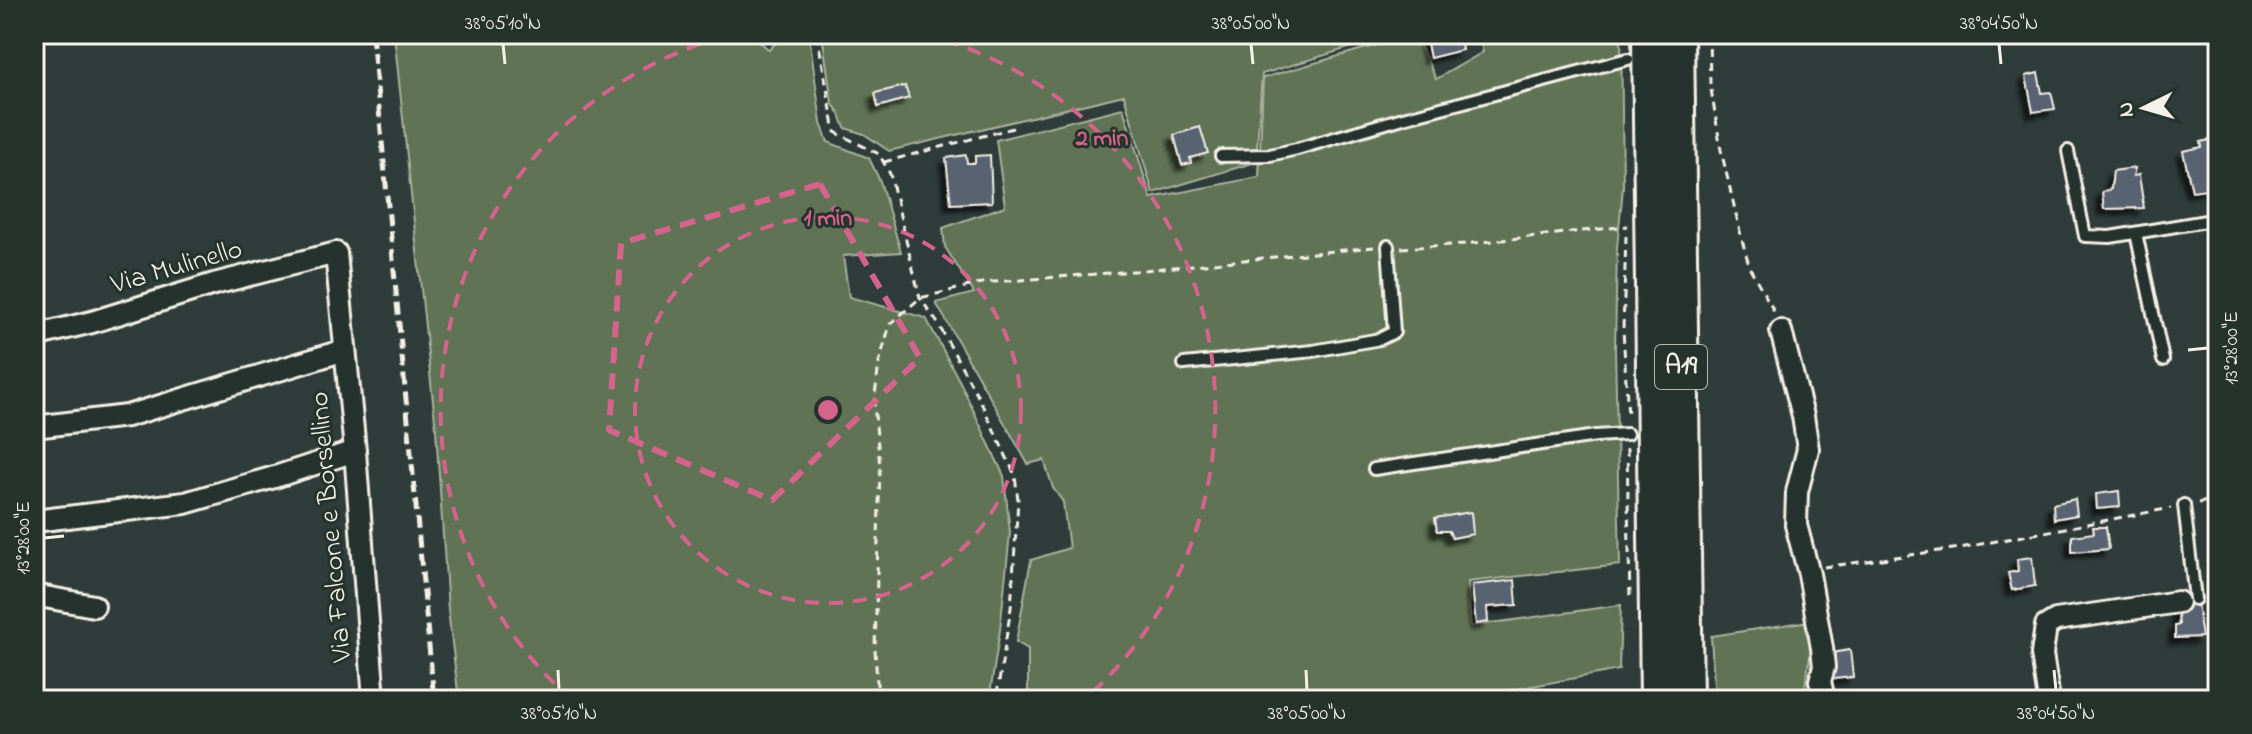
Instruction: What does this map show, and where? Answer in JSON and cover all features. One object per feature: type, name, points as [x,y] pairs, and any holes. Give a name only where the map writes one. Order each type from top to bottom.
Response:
[{"type":"highway","name":"A19","points":[[1676,34],[1685,700]]},
{"type":"highway","name":"A19","points":[[1639,47],[1658,700]]},
{"type":"street","name":"Via Mulinello","points":[[34,336],[92,322],[214,284],[336,253]]},
{"type":"street","name":"Via Falcone e Borsellino","points":[[336,253],[374,700]]},
{"type":"street","points":[[1781,331],[1803,416],[1808,449],[1797,492],[1796,525],[1808,568],[1822,648],[1824,667],[1820,681],[1824,700]]},
{"type":"street","points":[[34,427],[127,416],[345,350]]},
{"type":"street","points":[[34,521],[185,503],[355,451]]},
{"type":"street","points":[[34,595],[94,606]]},
{"type":"street","points":[[2049,700],[2042,654],[2046,626],[2056,620],[2186,600]]},
{"type":"lane","points":[[1221,156],[1270,155],[1297,149],[1639,47]]},
{"type":"lane","points":[[2068,151],[2085,236],[2110,237],[2218,219]]},
{"type":"lane","points":[[2136,233],[2163,360]]},
{"type":"lane","points":[[1184,364],[1313,351],[1380,339],[1394,332],[1388,246]]},
{"type":"lane","points":[[1374,469],[1627,434]]},
{"type":"lane","points":[[2184,505],[2186,600]]},
{"type":"path","points":[[817,34],[835,132],[865,145],[879,154],[884,162],[890,174],[920,298],[937,322],[979,398],[1015,475],[1018,500],[1011,608],[996,700]]},
{"type":"path","points":[[1709,34],[1710,83],[1721,150],[1742,240],[1750,268],[1775,312],[1781,331]]},
{"type":"path","points":[[884,162],[1013,128]]},
{"type":"path","points":[[878,700],[875,649],[880,467],[874,404],[879,363],[890,324],[920,298],[982,283],[1388,246],[1465,244],[1628,226]]},
{"type":"path","points":[[1808,568],[1960,548],[2218,499]]},
{"type":"highlighted area","points":[[820,184],[920,358],[772,500],[609,430],[621,243]]},
{"type":"green space","points":[[394,34],[752,34],[769,50],[784,34],[809,34],[821,123],[828,142],[869,158],[880,181],[901,252],[843,256],[849,297],[926,318],[1004,476],[1010,533],[989,700],[459,700],[448,610],[436,430]]},
{"type":"green space","points":[[822,34],[1395,34],[1262,74],[1256,162],[1153,193],[1124,95],[889,151],[864,134],[845,128],[832,103]]},
{"type":"green space","points":[[1415,34],[1436,79],[1483,52],[1478,34],[1621,34],[1623,187],[1617,248],[1615,349],[1620,565],[1468,582],[1471,626],[1621,605],[1619,670],[1471,700],[1028,700],[1028,649],[1016,642],[1031,560],[1069,548],[1063,502],[1053,488],[1044,460],[1028,464],[936,303],[974,293],[945,247],[943,228],[1005,206],[996,140],[1123,108],[1151,198],[1259,177],[1263,78]]},
{"type":"green space","points":[[1816,620],[1805,686],[1809,700],[1715,700],[1711,636]]},
{"type":"building","points":[[1425,34],[1460,34],[1462,50],[1430,58]]},
{"type":"building","points":[[2038,73],[2042,93],[2051,92],[2055,109],[2033,112],[2026,76]]},
{"type":"building","points":[[905,86],[909,98],[878,107],[875,93]]},
{"type":"building","points":[[1200,127],[1208,153],[1190,158],[1191,163],[1182,165],[1174,135]]},
{"type":"building","points":[[2218,138],[2218,176],[2211,177],[2214,188],[2192,191],[2183,151],[2202,147],[2201,142]]},
{"type":"building","points":[[966,155],[967,163],[975,163],[975,156],[990,155],[992,202],[951,204],[946,158]]},
{"type":"building","points":[[2135,168],[2133,176],[2139,175],[2144,208],[2104,209],[2102,192],[2111,189],[2113,171]]},
{"type":"building","points":[[2119,491],[2120,507],[2097,509],[2096,494]]},
{"type":"building","points":[[2075,499],[2077,515],[2054,519],[2053,504]]},
{"type":"building","points":[[1471,512],[1473,534],[1452,538],[1449,531],[1437,531],[1435,518]]},
{"type":"building","points":[[2093,527],[2106,527],[2109,549],[2072,552],[2072,536],[2094,533]]},
{"type":"building","points":[[2032,557],[2035,586],[2012,590],[2008,573],[2018,571],[2017,559]]},
{"type":"building","points":[[1515,580],[1517,605],[1487,607],[1488,622],[1476,624],[1472,585]]},
{"type":"building","points":[[2185,594],[2187,605],[2197,603],[2202,637],[2175,638],[2175,626],[2179,625],[2176,596]]},
{"type":"building","points":[[1850,650],[1853,677],[1833,679],[1831,653]]},
{"type":"railway","points":[[372,34],[434,700]]}]
